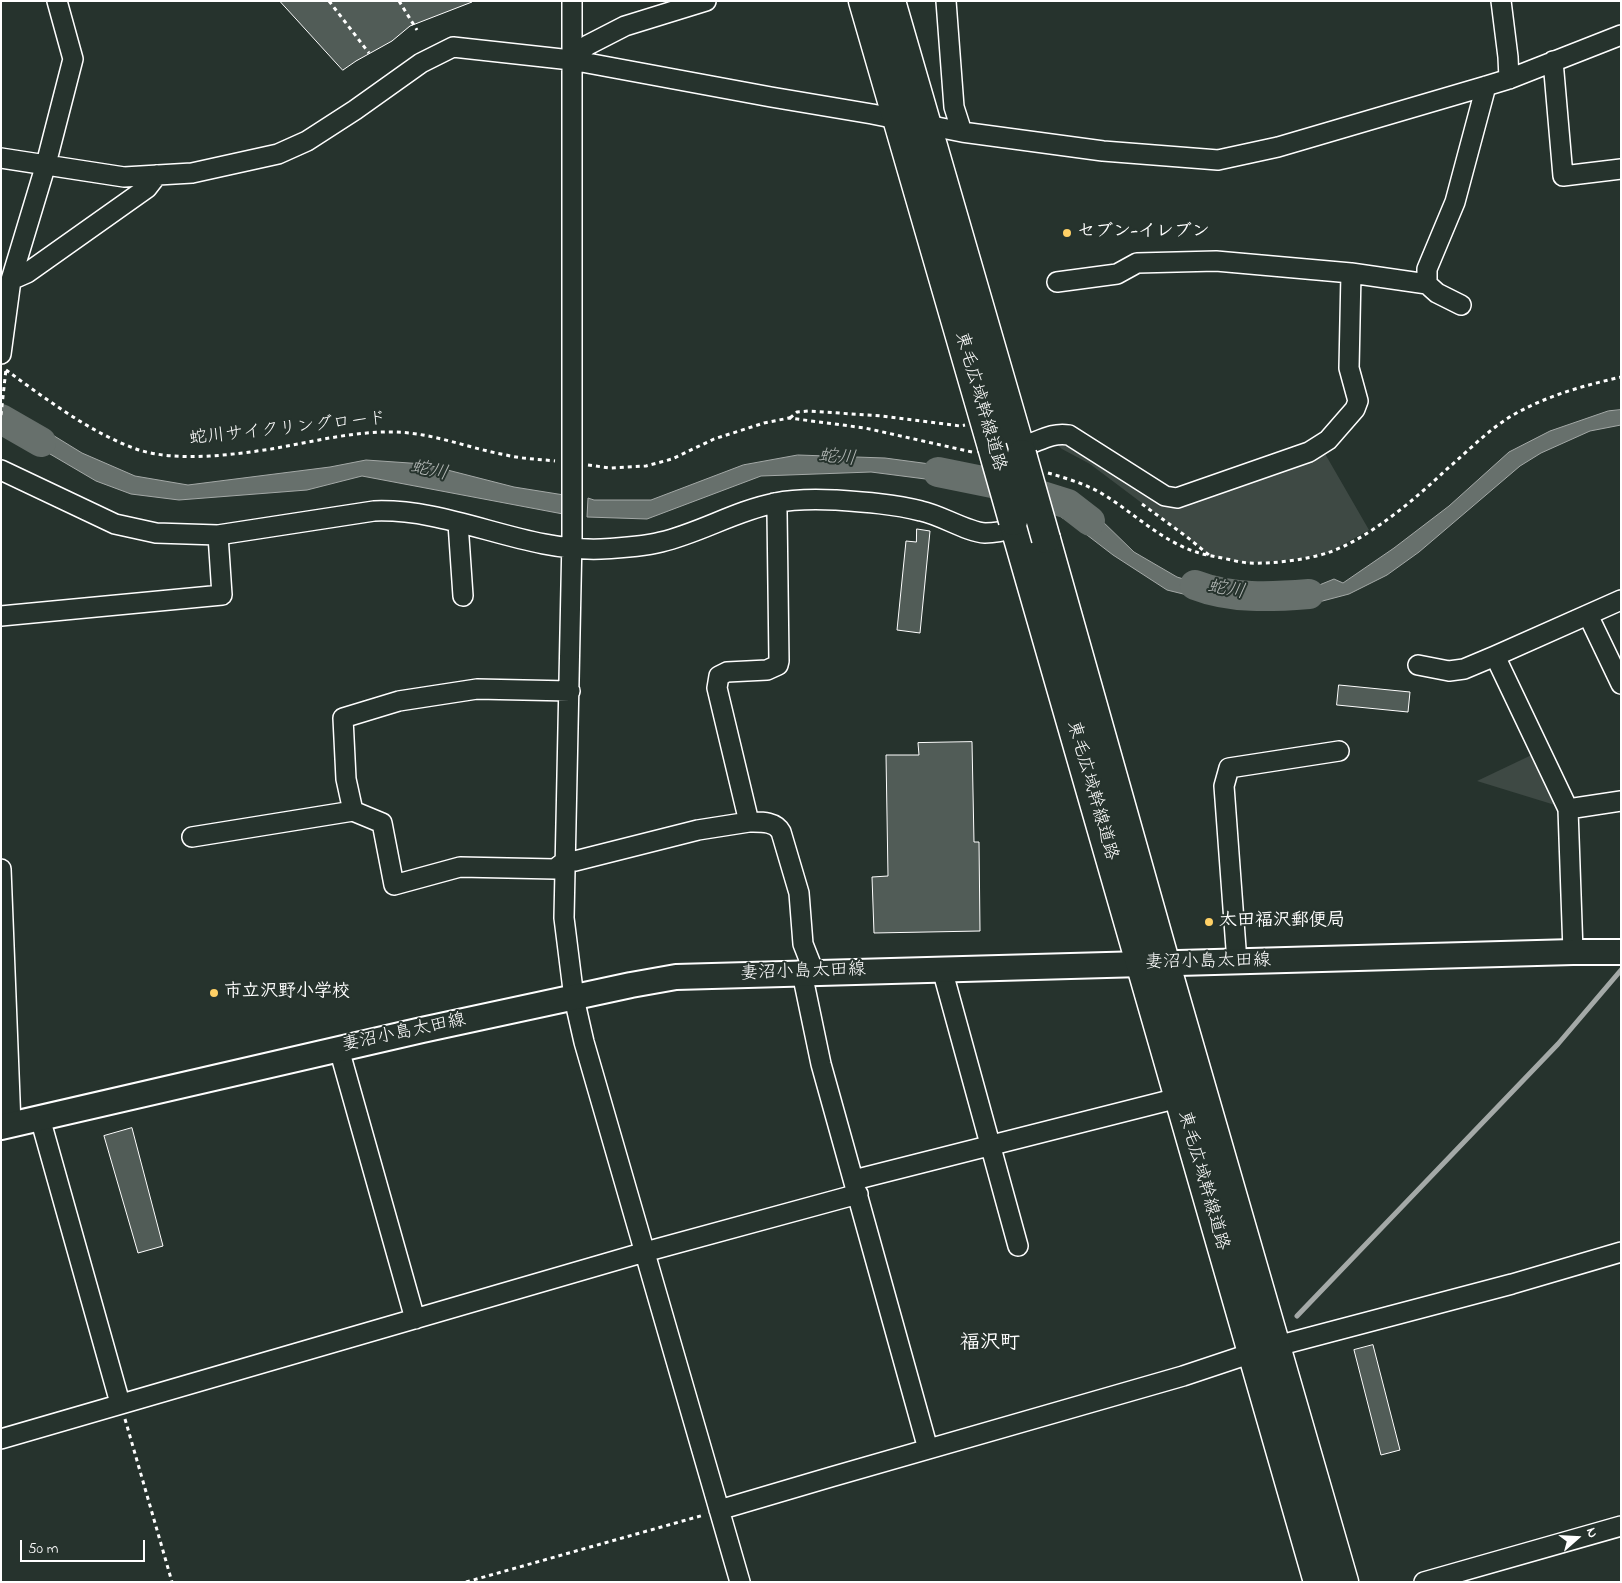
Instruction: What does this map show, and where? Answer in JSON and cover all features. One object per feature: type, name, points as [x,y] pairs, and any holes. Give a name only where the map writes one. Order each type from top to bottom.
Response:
[{"type":"highway","name":"東毛広域幹線道路","points":[[864,1],[1014,525],[1153,964],[1264,1350],[1318,1582]]},
{"type":"highway","name":"東毛広域幹線道路","points":[[891,1],[1022,450],[1046,539],[1153,964],[1178,1098],[1344,1582]]},
{"type":"main road","name":"妻沼小島太田線","points":[[6,1126],[339,1049],[676,977],[808,972],[1621,952]]},
{"type":"street","points":[[4,362],[11,280],[46,164],[73,59],[57,1]]},
{"type":"street","points":[[572,1],[569,465],[572,543],[564,918],[574,998],[584,1042],[740,1582]]},
{"type":"street","points":[[571,60],[588,45],[624,26],[706,1]]},
{"type":"street","points":[[946,1],[954,107],[962,132]]},
{"type":"street","points":[[1501,1],[1509,79]]},
{"type":"street","points":[[1,158],[124,177],[192,173],[278,154],[306,141],[355,110],[421,63],[453,47],[571,60],[962,132],[1102,151],[1218,160],[1278,147],[1486,86],[1554,61],[1619,41]]},
{"type":"street","points":[[1554,61],[1563,176],[1621,169]]},
{"type":"street","points":[[1427,284],[1427,269],[1455,202],[1486,86]]},
{"type":"street","points":[[11,280],[27,273],[147,188],[157,175]]},
{"type":"street","points":[[1057,282],[1117,274],[1137,263],[1216,261],[1351,273],[1427,284],[1437,293],[1461,305]]},
{"type":"street","points":[[1022,450],[1057,433],[1068,435],[1164,496],[1177,498],[1309,452],[1328,440],[1355,409],[1358,401],[1349,368],[1351,273]]},
{"type":"street","points":[[1,470],[115,524],[156,533],[189,535],[218,534],[374,510],[417,513],[558,546],[572,543],[598,549],[633,547],[661,542],[754,508],[774,503],[805,500],[835,500],[921,511],[984,533],[1001,532],[1014,525]]},
{"type":"street","points":[[749,822],[717,682],[719,676],[727,672],[767,670],[778,665],[777,512],[774,503]]},
{"type":"street","points":[[458,523],[463,596]]},
{"type":"street","points":[[1,616],[222,595],[218,534]]},
{"type":"street","points":[[1418,665],[1449,671],[1464,669],[1621,600]]},
{"type":"street","points":[[1588,614],[1621,684]]},
{"type":"street","points":[[1495,656],[1568,809],[1573,952]]},
{"type":"street","points":[[353,811],[346,779],[343,718],[399,702],[477,689],[570,691]]},
{"type":"street","points":[[1238,962],[1224,786],[1228,768],[1339,751]]},
{"type":"street","points":[[1568,809],[1621,801]]},
{"type":"street","points":[[192,837],[353,811],[382,823],[394,885],[460,867],[556,869],[565,861],[575,861],[698,830],[749,822],[772,824],[778,827],[799,893],[803,944],[821,1064],[928,1449]]},
{"type":"street","points":[[1,868],[6,1126]]},
{"type":"street","points":[[942,969],[1018,1246]]},
{"type":"street","points":[[339,1049],[415,1318]]},
{"type":"street","points":[[1,1438],[645,1252],[990,1144],[1178,1098]]},
{"type":"street","points":[[40,1118],[120,1403]]},
{"type":"street","points":[[719,1510],[1183,1376],[1264,1350],[1512,1284],[1621,1252]]},
{"type":"street","points":[[1424,1582],[1621,1526]]},
{"type":"path","points":[[328,1],[369,53]]},
{"type":"path","points":[[399,1],[417,30]]},
{"type":"path","name":"蛇川サイクリングロード","points":[[4,362],[57,406],[98,430],[140,450],[161,454],[192,456],[237,454],[340,436],[395,432],[440,438],[506,455],[569,465]]},
{"type":"path","points":[[1,415],[5,376]]},
{"type":"path","points":[[789,418],[797,412],[809,411],[882,416],[960,426],[967,425]]},
{"type":"path","points":[[120,1403],[172,1582]]},
{"type":"path","points":[[466,1582],[719,1510]]},
{"type":"shaded area","points":[[1057,433],[1166,501],[1324,452],[1369,530],[1328,553],[1298,559],[1248,563],[1210,556],[1090,464],[1062,449],[1048,437]]},
{"type":"shaded area","points":[[1540,751],[1568,809],[1477,781]]},
{"type":"water","points":[[7,407],[82,453],[135,476],[188,485],[330,467],[366,460],[424,464],[514,487],[564,495],[563,514],[362,476],[307,490],[179,500],[131,494],[96,481],[4,427]]},
{"type":"water","points":[[1621,410],[1621,425],[1590,431],[1541,453],[1520,466],[1419,552],[1387,575],[1349,594],[1296,608],[1244,609],[1167,590],[1113,555],[1061,517],[1052,487],[1098,517],[1134,552],[1177,577],[1229,593],[1269,597],[1307,590],[1334,579],[1343,583],[1394,548],[1449,506],[1509,452],[1550,431],[1608,411]]},
{"type":"water","points":[[798,455],[885,458],[975,470],[980,486],[871,472],[761,476],[647,519],[587,517],[588,498],[594,500],[651,500],[743,465]]},
{"type":"building","points":[[280,1],[472,2],[410,26],[392,41],[343,70]]},
{"type":"building","points":[[917,529],[930,531],[920,633],[897,630],[906,541],[916,542]]},
{"type":"building","points":[[1339,685],[1410,692],[1408,712],[1337,705]]},
{"type":"building","points":[[972,742],[974,842],[979,842],[980,931],[874,933],[872,877],[888,876],[886,755],[919,755],[918,743]]},
{"type":"building","points":[[132,1128],[163,1246],[138,1253],[104,1136]]},
{"type":"building","points":[[1373,1345],[1400,1450],[1381,1455],[1354,1350]]},
{"type":"waterway","name":"蛇川","points":[[1,419],[41,442]]},
{"type":"waterway","name":"蛇川","points":[[938,472],[1017,488],[1068,504],[1090,521]]},
{"type":"waterway","name":"蛇川","points":[[1195,585],[1209,590],[1237,595],[1280,596],[1309,594]]},
{"type":"waterway","points":[[1297,1316],[1558,1044],[1621,970]]},
{"type":"place","name":"セブン-イレブン","points":[[1067,233]]},
{"type":"place","name":"太田福沢郵便局","points":[[1209,922]]},
{"type":"place","name":"市立沢野小学校","points":[[214,993]]},
{"type":"district","name":"福沢町","points":[[990,1345]]}]
